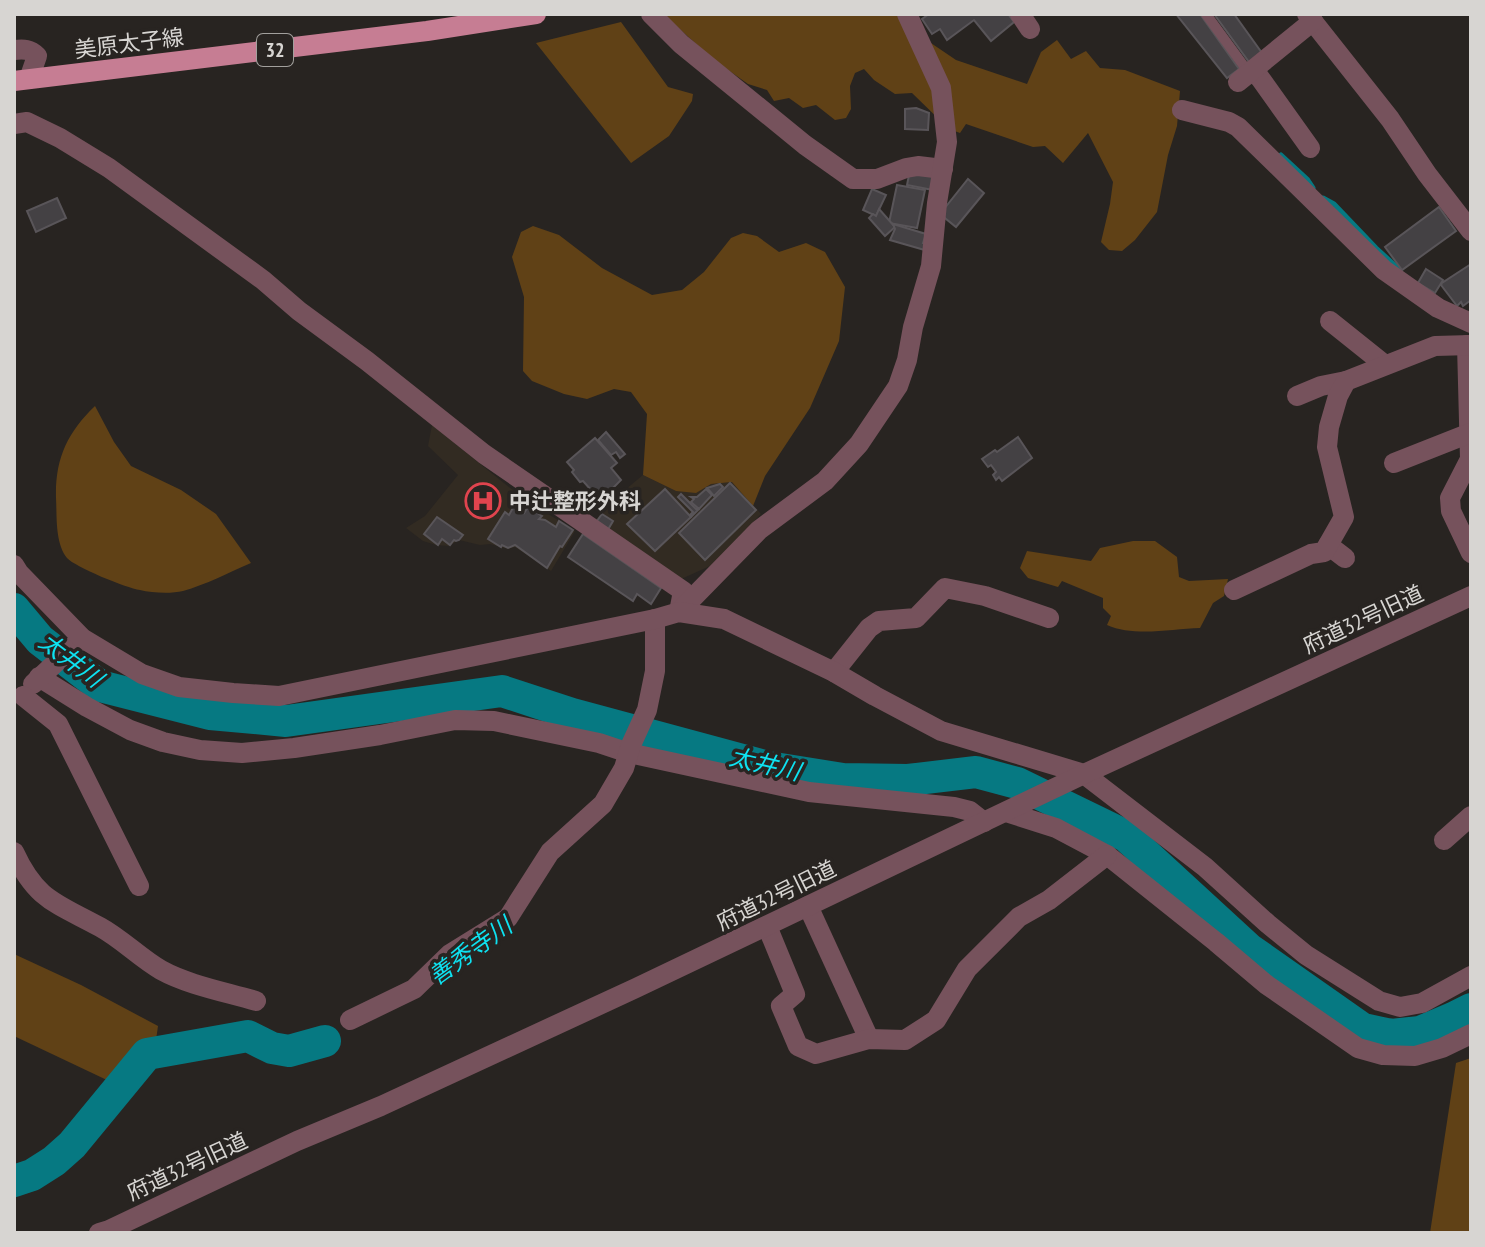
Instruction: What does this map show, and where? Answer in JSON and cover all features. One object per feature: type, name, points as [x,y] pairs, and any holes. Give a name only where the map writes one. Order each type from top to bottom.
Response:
[{"type":"main road","name":"美原太子線","points":[[21,80],[427,31],[536,14]]},
{"type":"street","points":[[651,14],[681,44],[805,145],[853,179],[877,179],[918,166],[943,169]]},
{"type":"street","points":[[679,612],[759,530],[825,481],[859,444],[898,386],[931,266],[947,142],[941,88],[907,14]]},
{"type":"street","points":[[1246,75],[1314,16],[1471,231]]},
{"type":"street","points":[[14,50],[27,49],[37,56],[21,80]]},
{"type":"street","points":[[1246,75],[1260,78],[1310,148]]},
{"type":"street","points":[[1182,110],[1238,127],[1384,270],[1438,308],[1471,323]]},
{"type":"street","points":[[14,124],[27,122],[109,168],[263,280],[484,454],[683,591],[679,612]]},
{"type":"street","points":[[1330,321],[1385,365]]},
{"type":"street","points":[[1297,396],[1321,386],[1346,381],[1435,346],[1469,345],[1470,459],[1450,498],[1451,511],[1471,553]]},
{"type":"street","points":[[1234,590],[1311,554],[1324,552],[1344,517],[1327,447],[1329,427],[1346,381]]},
{"type":"street","points":[[1401,465],[1470,428]]},
{"type":"street","points":[[1328,545],[1345,558]]},
{"type":"street","points":[[14,565],[79,641],[142,674],[179,687],[233,693],[279,696],[679,612],[724,619],[834,672],[941,731],[1075,779],[1205,867],[1306,955],[1379,1001],[1400,1007],[1422,1003],[1471,976]]},
{"type":"street","points":[[834,672],[869,628],[879,621],[916,618],[945,588],[985,596],[1049,618]]},
{"type":"street","name":"府道32号旧道","points":[[99,1233],[297,1141],[381,1106],[1471,596]]},
{"type":"street","points":[[350,1020],[414,989],[450,954],[508,918],[550,852],[603,804],[624,768],[647,710],[655,671],[655,619]]},
{"type":"street","points":[[79,641],[18,700],[58,724],[139,886]]},
{"type":"street","points":[[41,676],[87,707],[130,730],[163,742],[200,750],[242,753],[303,747],[455,720],[494,721],[630,749],[809,792],[954,807],[970,811],[984,822]]},
{"type":"street","points":[[1011,810],[1056,828],[1107,855],[1267,985],[1358,1048],[1383,1055],[1415,1056],[1442,1048],[1471,1034]]},
{"type":"street","points":[[1444,840],[1471,816]]},
{"type":"street","points":[[14,852],[38,892],[102,929],[160,970],[256,1001]]},
{"type":"street","points":[[767,926],[795,994],[781,1006],[798,1046],[816,1054],[869,1039],[905,1040],[936,1020],[967,969],[1019,917],[1049,900],[1107,855]]},
{"type":"street","points":[[808,906],[869,1039]]},
{"type":"lane","points":[[1206,14],[1246,75]]},
{"type":"shaded area","points":[[663,14],[899,14],[925,39],[956,60],[1027,84],[1041,52],[1057,40],[1071,59],[1086,51],[1100,68],[1125,70],[1180,91],[1177,126],[1157,212],[1122,251],[1109,250],[1101,242],[1113,182],[1088,133],[1063,163],[1045,146],[1033,147],[966,124],[960,133],[949,129],[912,93],[895,94],[864,69],[855,73],[850,86],[851,109],[846,118],[835,120],[816,105],[803,108],[789,98],[774,101],[767,90],[748,84],[714,60]]},
{"type":"shaded area","points":[[621,22],[668,87],[693,94],[692,101],[669,136],[631,163],[536,43]]},
{"type":"shaded area","points":[[533,226],[559,235],[602,268],[652,295],[682,290],[704,272],[731,238],[743,233],[757,236],[779,252],[806,243],[825,252],[845,287],[839,341],[810,408],[765,476],[753,506],[732,482],[711,484],[696,493],[676,491],[643,475],[647,414],[631,392],[614,389],[587,399],[564,394],[532,381],[523,371],[524,297],[512,257],[521,232]]},
{"type":"shaded area","points":[[95,406],[131,466],[181,490],[216,514],[251,563],[209,582],[178,592],[162,593],[124,585],[90,572],[67,558],[57,530],[58,471],[70,437]]},
{"type":"shaded area","name":"中辻整形外科","points":[[432,425],[520,496],[575,531],[551,571],[515,547],[508,549],[459,540],[449,546],[436,545],[423,541],[406,528],[425,516],[458,475],[428,446]]},
{"type":"shaded area","points":[[643,475],[676,491],[733,482],[761,514],[710,566],[679,580],[592,524],[613,500]]},
{"type":"shaded area","points":[[1133,541],[1155,541],[1177,557],[1179,577],[1189,581],[1228,579],[1224,596],[1213,603],[1200,628],[1118,629],[1107,625],[1111,616],[1103,608],[1103,598],[1062,581],[1058,587],[1028,578],[1020,568],[1027,551],[1091,561],[1100,548]]},
{"type":"shaded area","points":[[14,954],[158,1026],[156,1040],[132,1066],[109,1081],[14,1036]]},
{"type":"shaded area","points":[[1471,1058],[1471,1233],[1430,1233],[1456,1063]]},
{"type":"building","points":[[929,14],[1008,14],[1014,22],[991,41],[974,20],[947,40],[940,29],[932,34],[922,19]]},
{"type":"building","points":[[1176,14],[1200,14],[1239,69],[1227,78]]},
{"type":"building","points":[[1214,14],[1234,14],[1262,53],[1249,62]]},
{"type":"building","points":[[916,108],[929,113],[928,130],[905,129],[905,109]]},
{"type":"building","points":[[910,170],[936,175],[933,190],[907,185]]},
{"type":"building","points":[[968,179],[984,193],[956,227],[940,214]]},
{"type":"building","points":[[897,185],[925,190],[917,228],[889,223]]},
{"type":"building","points":[[872,189],[886,195],[876,216],[863,210]]},
{"type":"building","points":[[57,198],[66,218],[36,232],[27,211]]},
{"type":"building","points":[[1439,207],[1456,231],[1402,270],[1385,247]]},
{"type":"building","points":[[879,209],[895,227],[885,236],[869,218],[873,214],[876,216]]},
{"type":"building","points":[[893,224],[926,234],[923,243],[930,245],[928,251],[890,240],[895,229]]},
{"type":"building","points":[[1471,264],[1471,300],[1457,306],[1441,285]]},
{"type":"building","points":[[1426,269],[1443,280],[1435,293],[1418,283]]},
{"type":"building","points":[[606,432],[625,454],[620,458],[616,452],[611,455],[598,440]]},
{"type":"building","points":[[1018,437],[1032,458],[1002,481],[999,477],[996,480],[993,475],[996,472],[982,459]]},
{"type":"building","points":[[595,438],[617,463],[611,468],[621,480],[599,499],[583,481],[580,482],[567,462]]},
{"type":"building","points":[[730,483],[756,510],[705,560],[679,533]]},
{"type":"building","points":[[720,484],[723,487],[714,496],[707,488]]},
{"type":"building","points":[[665,489],[691,517],[655,551],[627,524]]},
{"type":"building","points":[[706,489],[712,495],[699,509],[691,502],[694,499],[691,497],[697,497]]},
{"type":"building","points":[[681,494],[699,509],[691,517],[693,512],[678,497]]},
{"type":"building","points":[[514,506],[524,513],[528,507],[542,516],[539,519],[556,527],[559,521],[573,530],[547,568],[515,545],[501,547],[488,539],[505,512],[509,515]]},
{"type":"building","points":[[602,514],[613,521],[606,533],[594,525]]},
{"type":"building","points":[[437,517],[463,535],[459,540],[454,540],[450,545],[442,539],[438,545],[424,534]]},
{"type":"building","points":[[583,534],[661,588],[651,604],[637,594],[633,601],[568,557]]},
{"type":"waterway","points":[[1281,155],[1313,188]]},
{"type":"waterway","points":[[1323,198],[1334,204],[1400,270]]},
{"type":"waterway","name":"太井川","points":[[14,609],[40,640],[100,686],[210,714],[286,721],[502,691],[572,714],[768,767],[843,779],[908,780],[976,772],[1017,783],[1126,836],[1249,949],[1363,1029],[1391,1035],[1420,1032],[1471,1009]]},
{"type":"waterway","name":"善秀寺川","points":[[14,1181],[32,1175],[72,1145],[147,1054],[248,1036],[272,1048],[289,1051],[325,1041]]},
{"type":"place","name":"中辻整形外科","points":[[483,501]]}]
